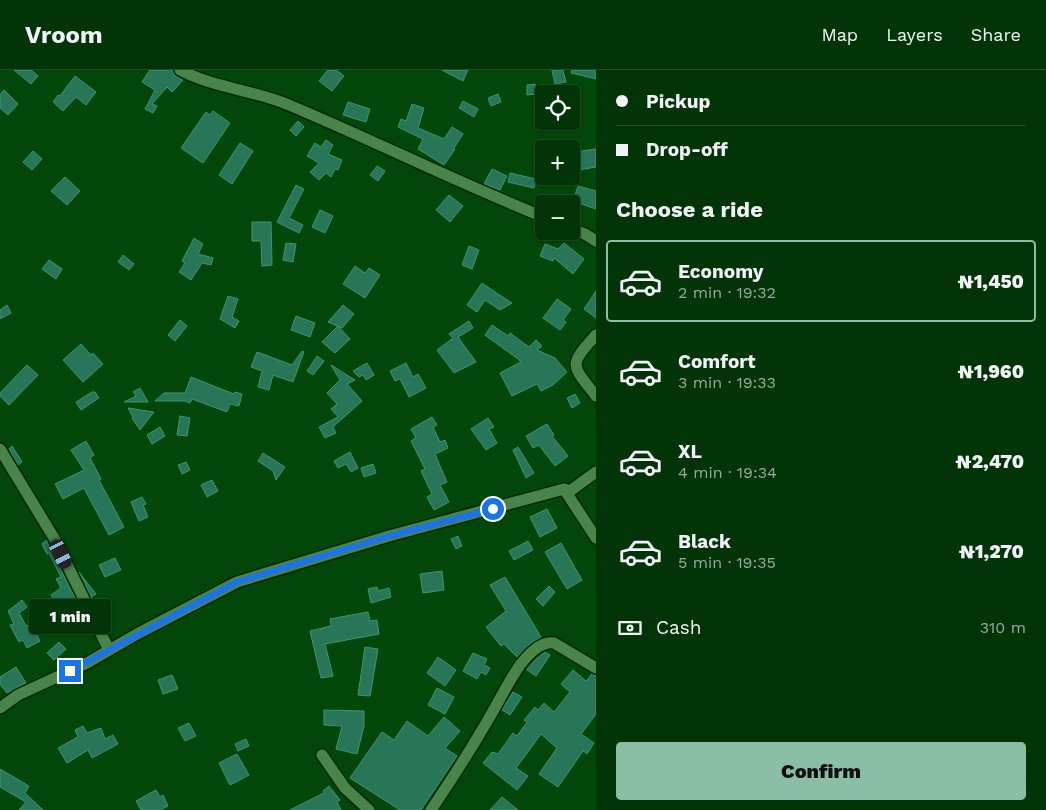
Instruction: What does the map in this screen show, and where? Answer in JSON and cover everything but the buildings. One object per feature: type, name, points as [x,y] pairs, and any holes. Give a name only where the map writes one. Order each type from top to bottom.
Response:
[{"type":"street","points":[[180,70],[196,78],[287,104],[490,196],[535,214]]},
{"type":"street","points":[[580,232],[596,241]]},
{"type":"street","points":[[596,335],[578,355],[576,363],[577,372],[596,396]]},
{"type":"street","points":[[0,449],[54,538],[110,650]]},
{"type":"street","points":[[0,708],[18,695],[87,663],[237,582],[389,536],[564,489],[570,491],[596,472]]},
{"type":"street","points":[[564,489],[596,538]]},
{"type":"street","points":[[431,810],[465,760],[521,664],[542,644],[554,643],[596,668]]},
{"type":"street","points":[[322,755],[345,788],[369,810]]},
{"type":"route","points":[[70,671],[237,582],[284,566],[389,536],[493,509]]}]
